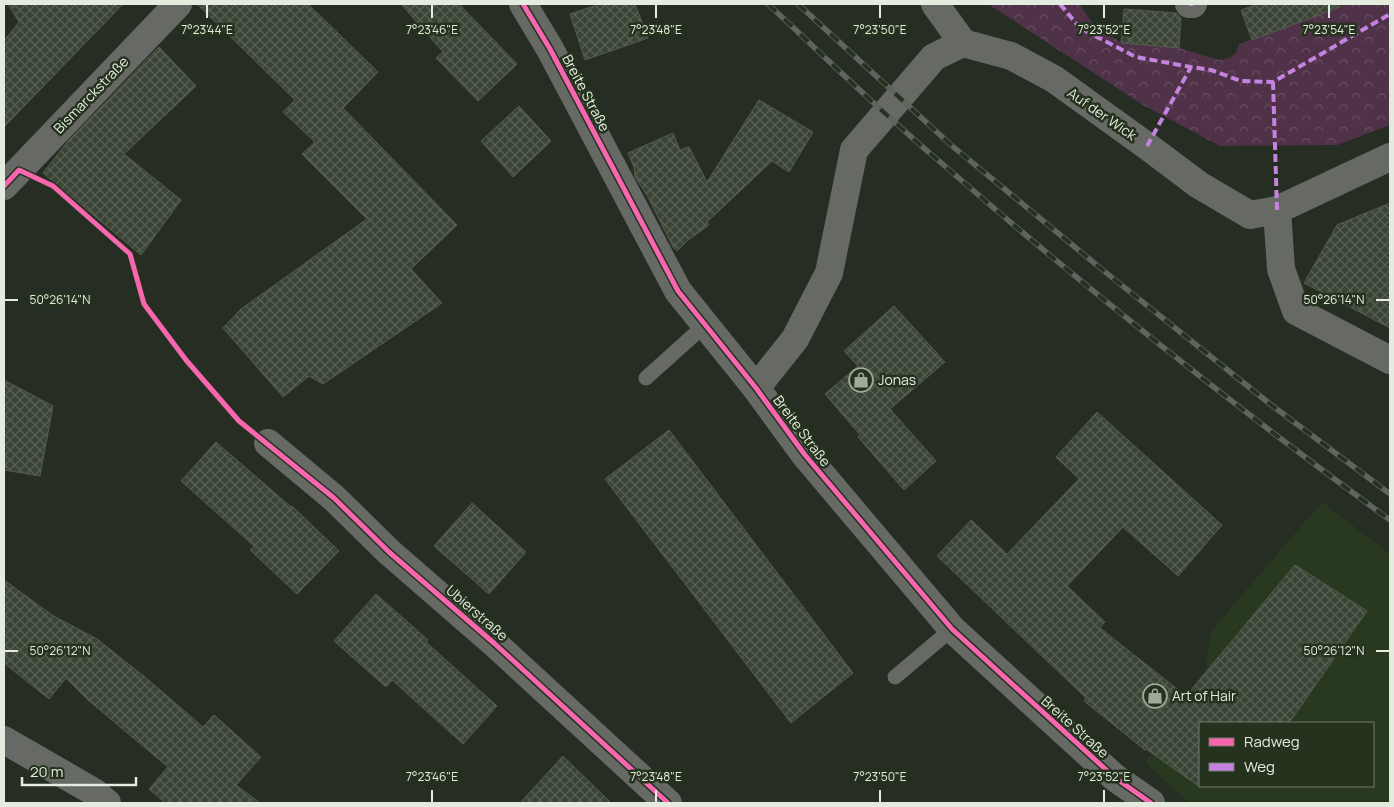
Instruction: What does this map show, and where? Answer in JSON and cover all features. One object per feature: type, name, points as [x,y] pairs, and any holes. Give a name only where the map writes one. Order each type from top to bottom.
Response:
[{"type":"street","name":"Bismarckstraße","points":[[4,186],[178,4]]},
{"type":"street","name":"Breite Straße","points":[[523,4],[554,58],[678,291],[756,388],[805,455],[952,629],[1114,777],[1151,803]]},
{"type":"street","points":[[935,4],[963,43]]},
{"type":"street","points":[[1188,4],[1193,4]]},
{"type":"street","name":"Breite Straße","points":[[756,388],[794,339],[829,273],[854,150],[934,57],[963,43]]},
{"type":"street","name":"Auf der Wick","points":[[963,43],[1011,56],[1054,79],[1199,185],[1250,215],[1276,210],[1390,157]]},
{"type":"street","points":[[1276,210],[1281,269],[1296,311],[1390,360]]},
{"type":"street","name":"Ubierstraße","points":[[268,443],[334,498],[389,552],[495,644],[668,803]]},
{"type":"street","points":[[4,740],[94,792],[107,803]]},
{"type":"lane","points":[[646,378],[705,325]]},
{"type":"lane","points":[[895,677],[952,629]]},
{"type":"shaded area","points":[[1322,502],[1390,554],[1390,803],[1189,803],[1145,762],[1201,698],[1212,630]]},
{"type":"green space","points":[[988,4],[1079,4],[1091,21],[1121,43],[1179,48],[1220,60],[1229,58],[1236,53],[1239,44],[1347,4],[1390,4],[1390,125],[1337,145],[1220,146],[1143,105]]},
{"type":"building","points":[[8,4],[123,4],[4,127],[4,41],[19,22]]},
{"type":"building","points":[[197,4],[308,4],[378,72],[343,108],[457,225],[411,269],[442,303],[323,384],[309,376],[283,397],[223,328],[241,309],[367,219],[302,154],[315,142],[283,112],[295,100]]},
{"type":"building","points":[[401,4],[459,4],[517,64],[478,101],[436,58],[443,52]]},
{"type":"building","points":[[600,4],[635,4],[648,38],[585,60],[570,14]]},
{"type":"building","points":[[1258,4],[1339,4],[1340,7],[1252,40],[1241,10]]},
{"type":"building","points":[[1124,9],[1176,13],[1181,18],[1179,48],[1121,43]]},
{"type":"building","points":[[159,47],[196,86],[124,154],[181,200],[141,255],[43,173],[69,140]]},
{"type":"building","points":[[759,100],[813,132],[789,172],[772,161],[707,222],[709,225],[677,251],[673,247],[648,197],[635,177],[634,167],[628,153],[673,133],[680,150],[689,147],[707,182]]},
{"type":"building","points":[[519,106],[551,141],[513,177],[481,141]]},
{"type":"building","points":[[1390,203],[1390,328],[1304,283],[1337,225]]},
{"type":"building","points":[[894,306],[945,362],[890,409],[936,461],[904,490],[858,437],[860,435],[825,394],[858,366],[844,351]]},
{"type":"building","points":[[4,380],[53,406],[40,476],[4,470]]},
{"type":"building","points":[[1097,412],[1222,525],[1178,576],[1123,527],[1067,586],[1105,622],[1100,628],[1186,696],[1295,565],[1367,611],[1290,722],[1199,722],[1199,786],[1145,750],[1084,701],[1086,698],[937,556],[971,520],[1007,554],[1079,479],[1056,457]]},
{"type":"building","points":[[669,430],[853,673],[791,723],[605,479]]},
{"type":"building","points":[[216,442],[292,506],[339,551],[297,594],[250,550],[254,546],[181,481]]},
{"type":"building","points":[[472,503],[526,552],[489,594],[434,546]]},
{"type":"building","points":[[4,580],[52,615],[97,639],[203,727],[214,715],[261,757],[236,785],[260,803],[165,803],[149,789],[168,767],[88,700],[66,678],[49,699],[4,663]]},
{"type":"building","points":[[376,594],[428,640],[426,642],[497,706],[463,744],[392,680],[386,687],[334,641]]},
{"type":"building","points":[[563,756],[611,803],[520,803]]},
{"type":"railway","points":[[768,4],[895,123],[1049,254],[1217,390],[1390,520]]},
{"type":"railway","points":[[798,4],[951,145],[1270,404],[1390,494]]},
{"type":"marked path","points":[[1060,4],[1080,28],[1136,57],[1191,67]]},
{"type":"marked path","points":[[1147,146],[1191,67],[1211,70],[1241,81],[1273,82],[1390,14]]},
{"type":"marked path","points":[[1273,82],[1277,210]]},
{"type":"cycle path","points":[[523,4],[550,49],[678,291],[756,388],[805,455],[952,629],[1114,777],[1151,803]]},
{"type":"cycle path","points":[[4,186],[19,170],[53,186],[130,254],[144,304],[186,360],[239,421],[334,498],[389,552],[495,644],[668,803]]},
{"type":"place","name":"Jonas","points":[[861,380]]},
{"type":"place","name":"Art of Hair","points":[[1155,696]]}]
